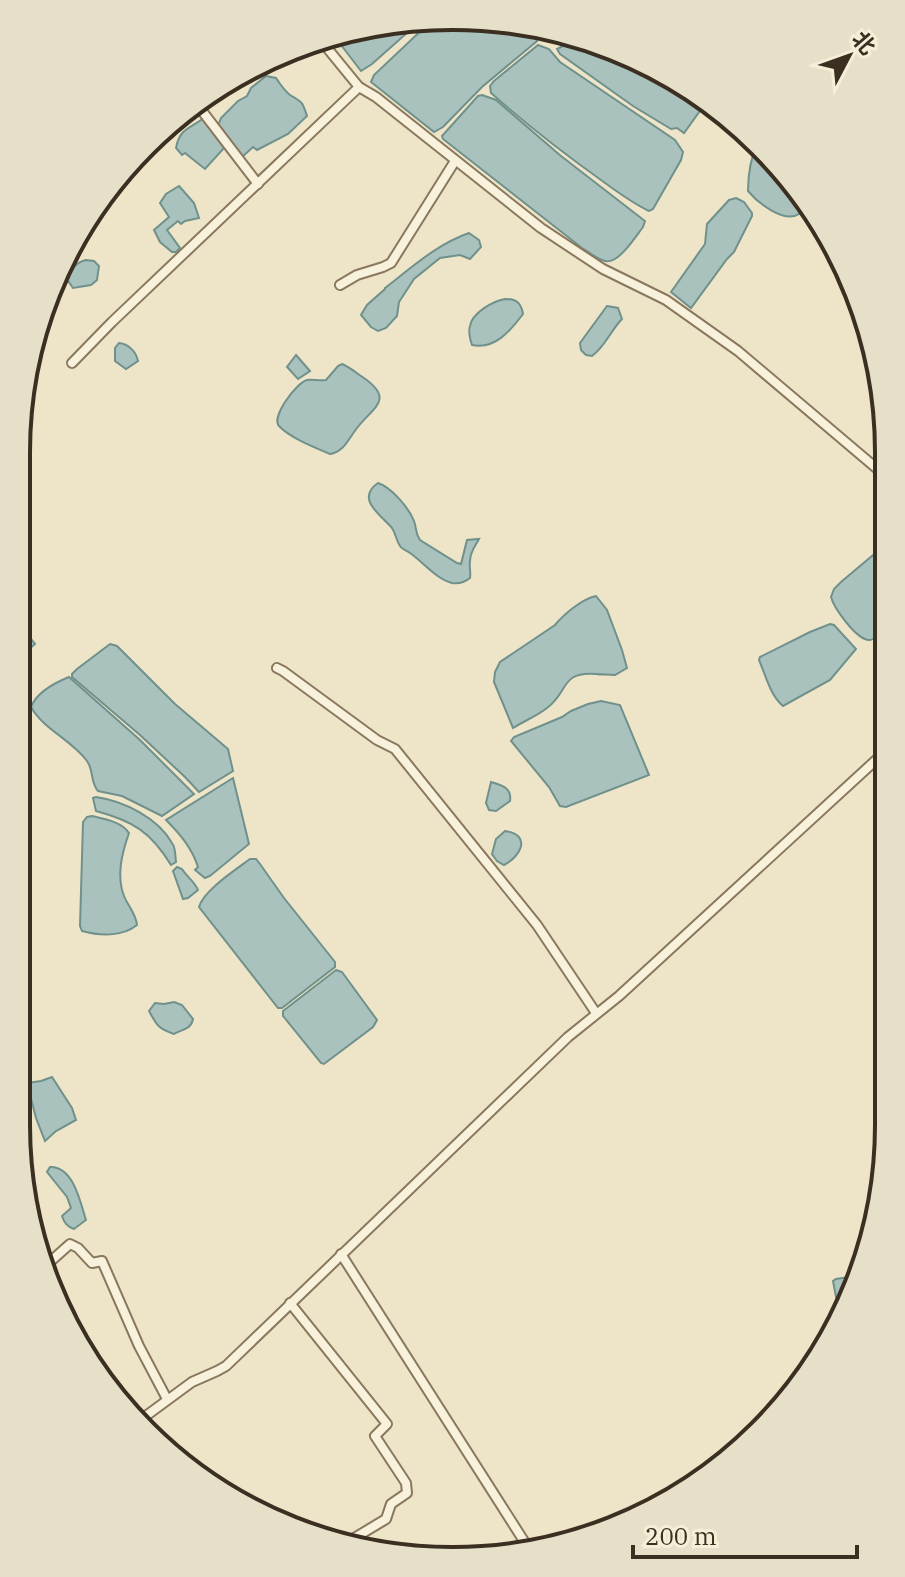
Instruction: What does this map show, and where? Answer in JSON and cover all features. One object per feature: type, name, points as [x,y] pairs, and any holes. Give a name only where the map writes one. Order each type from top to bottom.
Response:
[{"type":"street","points":[[328,49],[359,87],[376,97],[455,161],[562,242],[603,269],[666,300],[738,351],[875,467]]},
{"type":"street","points":[[72,363],[359,87]]},
{"type":"street","points":[[203,112],[258,184]]},
{"type":"street","points":[[340,285],[357,275],[391,263],[455,161]]},
{"type":"street","points":[[277,668],[377,740],[395,749],[537,925],[596,1013]]},
{"type":"street","points":[[147,1415],[192,1382],[226,1366],[568,1037],[619,996],[875,761]]},
{"type":"street","points":[[52,1260],[70,1244],[92,1263],[102,1261],[139,1346],[167,1399]]},
{"type":"street","points":[[341,1254],[524,1541]]},
{"type":"street","points":[[290,1303],[387,1424],[375,1436],[406,1483],[407,1493],[391,1504],[386,1519],[357,1536]]},
{"type":"water","points":[[480,31],[537,38],[434,132],[371,82],[374,75],[420,32]]},
{"type":"water","points":[[407,33],[361,71],[341,45],[370,38]]},
{"type":"water","points":[[538,45],[549,49],[560,62],[675,140],[683,152],[681,160],[653,209],[649,211],[630,201],[545,138],[491,93],[490,86],[494,81]]},
{"type":"water","points":[[565,45],[614,62],[664,87],[700,110],[684,133],[677,128],[671,129],[633,106],[557,49]]},
{"type":"water","points":[[266,76],[276,78],[288,93],[302,103],[307,116],[288,134],[257,150],[253,147],[242,157],[218,126],[221,118]]},
{"type":"water","points":[[482,95],[496,100],[561,156],[645,221],[621,254],[610,261],[602,260],[582,248],[443,139],[442,136]]},
{"type":"water","points":[[204,118],[225,147],[205,169],[176,148],[183,133]]},
{"type":"water","points":[[752,155],[788,195],[799,214],[779,214],[758,201],[748,191]]},
{"type":"water","points":[[179,186],[194,203],[199,218],[181,224],[178,221],[167,230],[180,248],[172,252],[160,242],[154,230],[169,217],[160,203],[166,194]]},
{"type":"water","points":[[736,198],[744,202],[752,216],[734,252],[691,308],[671,292],[705,244],[707,224],[729,200]]},
{"type":"water","points":[[469,233],[479,240],[481,247],[470,259],[460,255],[440,258],[414,279],[399,302],[397,316],[386,328],[378,331],[371,327],[361,315],[367,305],[425,257]]},
{"type":"water","points":[[94,261],[99,266],[97,280],[91,285],[73,288],[67,280],[77,264]]},
{"type":"water","points":[[505,299],[517,302],[523,314],[495,342],[472,345],[469,331],[472,321],[489,305]]},
{"type":"water","points":[[607,306],[618,308],[622,319],[597,352],[592,356],[586,355],[580,343]]},
{"type":"water","points":[[119,343],[131,349],[138,361],[126,369],[115,361],[115,348]]},
{"type":"water","points":[[296,355],[310,371],[298,379],[287,367]]},
{"type":"water","points":[[342,364],[373,386],[380,398],[346,444],[330,454],[290,435],[277,422],[281,408],[302,382],[326,380]]},
{"type":"water","points":[[378,483],[404,504],[412,516],[420,540],[457,563],[461,564],[467,540],[479,539],[471,555],[470,578],[459,583],[446,581],[401,547],[392,528],[369,501],[372,489]]},
{"type":"water","points":[[875,553],[875,638],[865,639],[841,616],[831,597],[841,582]]},
{"type":"water","points":[[596,596],[607,610],[627,668],[615,675],[584,674],[570,679],[554,702],[513,728],[494,682],[500,662],[555,625],[579,604]]},
{"type":"water","points":[[830,624],[856,649],[830,680],[783,706],[772,691],[760,657]]},
{"type":"water","points":[[110,644],[117,646],[175,704],[228,749],[233,771],[199,792],[140,735],[72,677],[77,669]]},
{"type":"water","points":[[69,677],[140,740],[194,794],[162,816],[122,796],[98,791],[87,761],[43,722],[31,707],[42,692]]},
{"type":"water","points":[[601,701],[620,705],[649,775],[566,807],[560,806],[549,787],[511,741],[571,711]]},
{"type":"water","points":[[233,778],[249,844],[205,878],[195,870],[198,867],[189,847],[166,820]]},
{"type":"water","points":[[491,782],[505,788],[510,797],[510,801],[496,811],[489,810],[486,803]]},
{"type":"water","points":[[93,798],[129,807],[158,826],[173,845],[176,862],[171,865],[140,829],[96,811]]},
{"type":"water","points":[[92,816],[118,824],[129,833],[122,856],[120,881],[137,925],[118,933],[89,933],[82,931],[80,926],[83,822]]},
{"type":"water","points":[[505,831],[519,837],[521,846],[504,865],[492,854],[496,839]]},
{"type":"water","points":[[250,859],[256,859],[335,962],[335,967],[282,1008],[278,1008],[199,907],[213,888]]},
{"type":"water","points":[[177,867],[198,890],[188,898],[183,899],[173,871]]},
{"type":"water","points":[[336,970],[342,972],[377,1020],[373,1027],[324,1064],[283,1016],[283,1011]]},
{"type":"water","points":[[174,1002],[182,1005],[193,1019],[188,1027],[174,1034],[159,1026],[149,1011],[155,1003]]},
{"type":"water","points":[[52,1077],[76,1120],[45,1141],[30,1095],[30,1083]]},
{"type":"water","points":[[50,1167],[58,1168],[70,1178],[78,1195],[86,1220],[74,1229],[65,1223],[62,1216],[71,1208],[67,1197],[47,1172]]},
{"type":"water","points":[[846,1277],[837,1299],[833,1281]]}]
